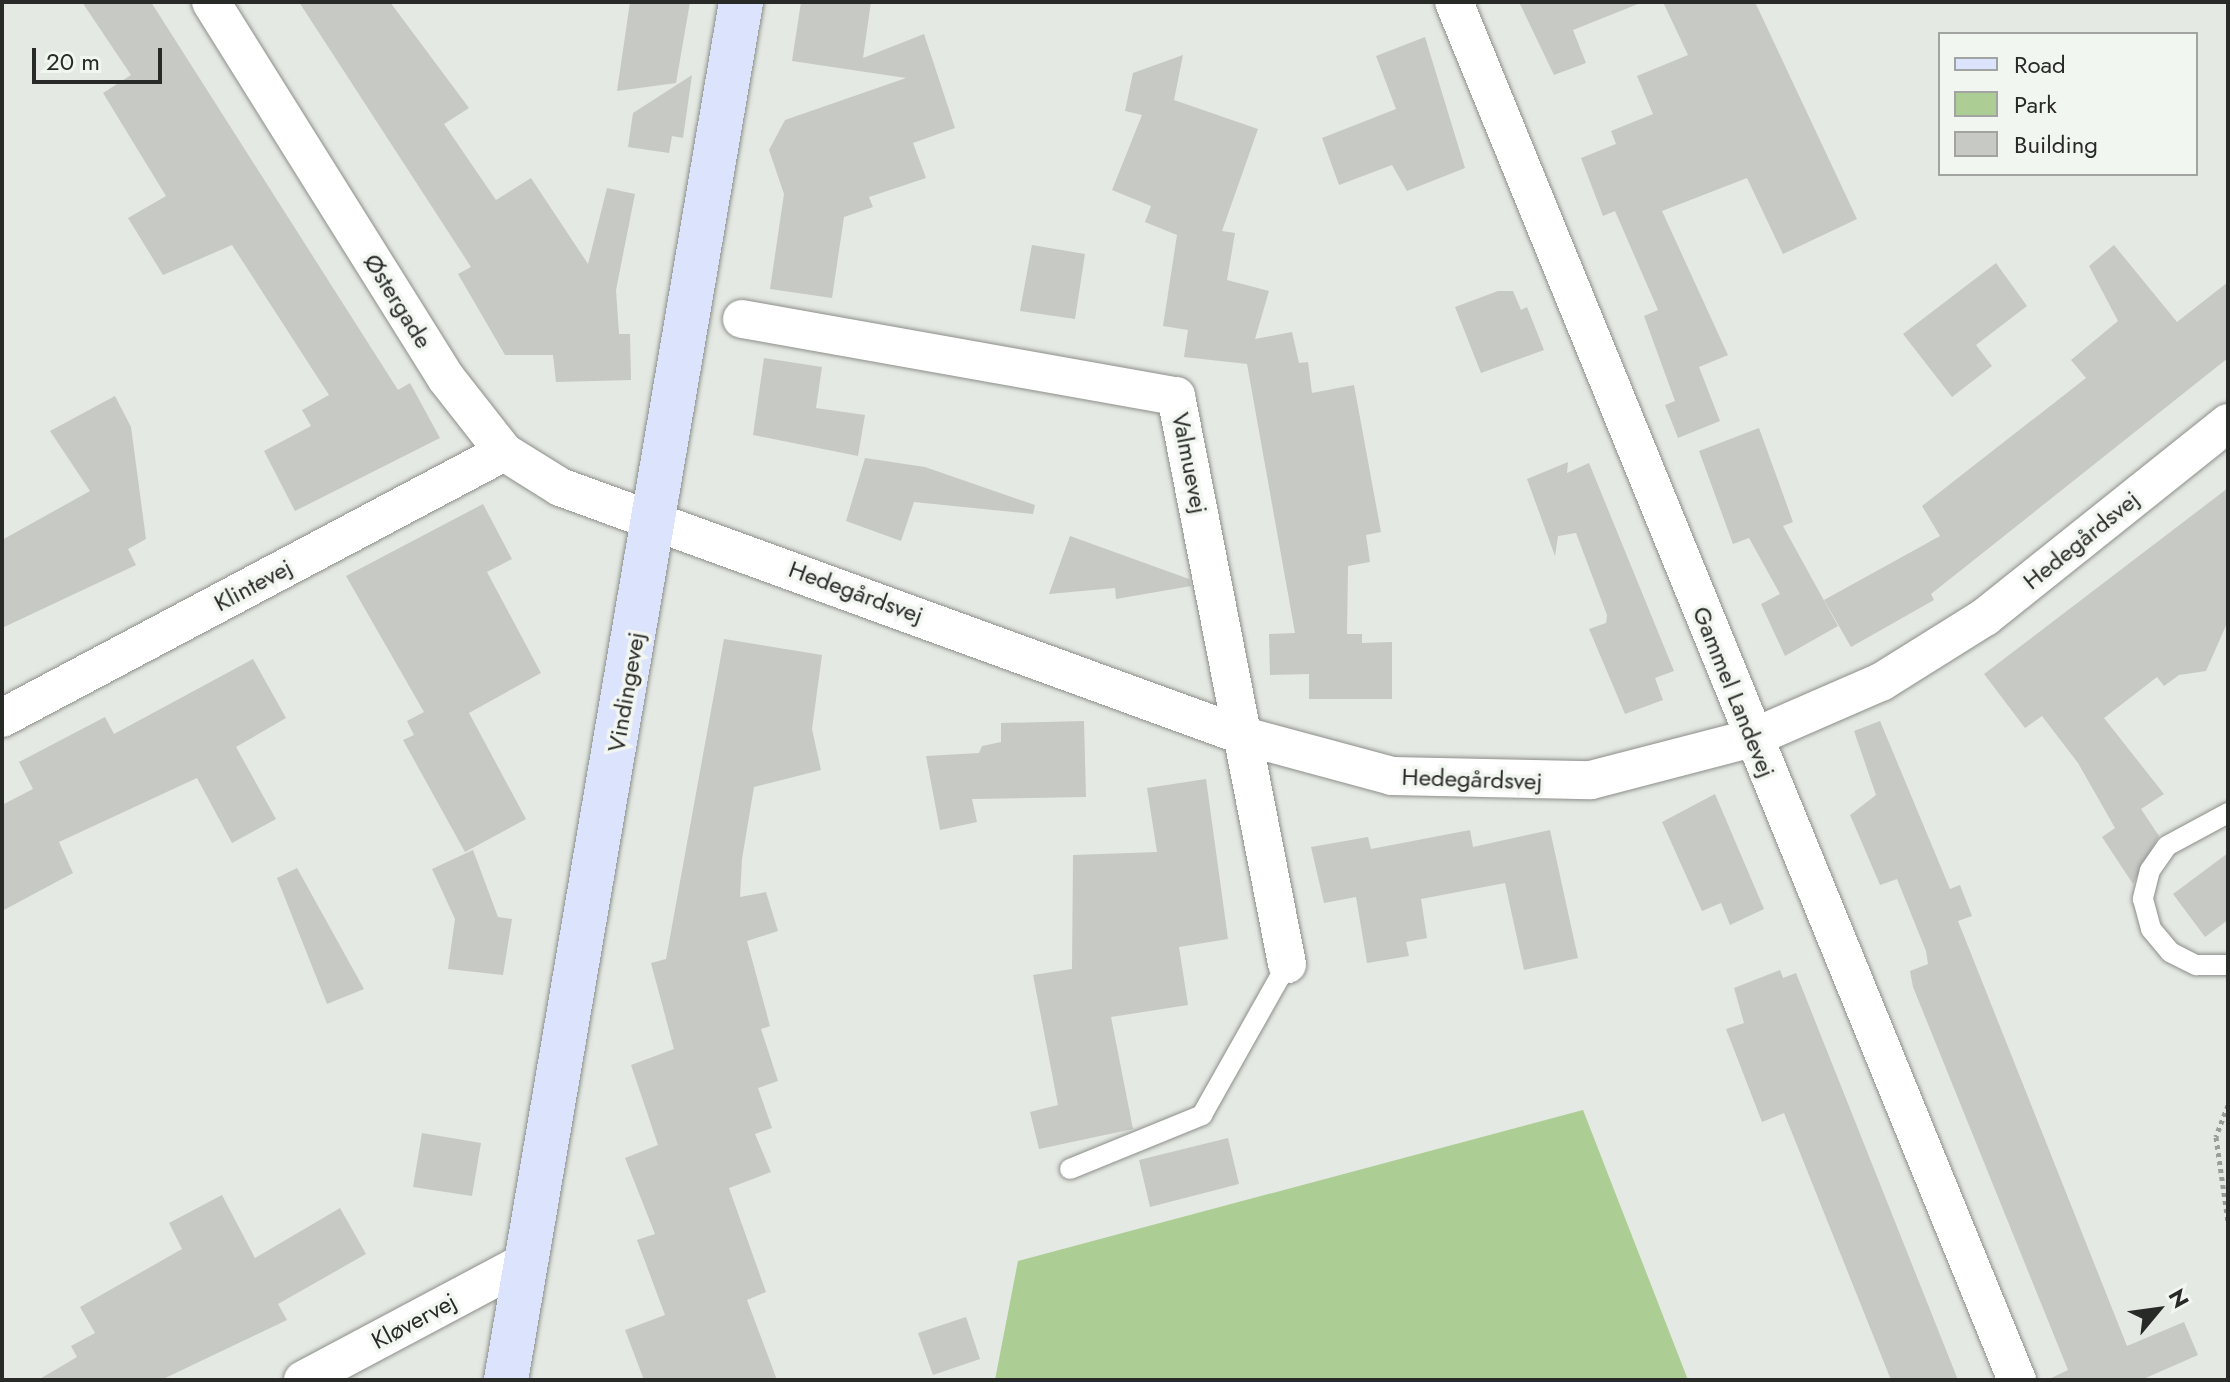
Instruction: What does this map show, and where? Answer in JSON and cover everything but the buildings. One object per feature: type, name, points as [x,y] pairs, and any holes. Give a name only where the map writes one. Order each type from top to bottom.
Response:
[{"type":"street","name":"Østergade","points":[[211,2],[446,378],[504,452],[560,487],[657,518]]},
{"type":"street","name":"Vindingevej","points":[[506,1380],[657,518],[741,2]]},
{"type":"street","name":"Gammel Landevej","points":[[1454,2],[1752,738],[2017,1380]]},
{"type":"street","name":"Valmuevej","points":[[742,319],[1176,396],[1287,964]]},
{"type":"street","name":"Hedegårdsvej","points":[[657,518],[1244,736],[1392,776],[1533,784],[1652,769],[1752,738],[1881,682],[1985,617],[2228,423]]},
{"type":"street","name":"Klintevej","points":[[2,718],[504,452]]},
{"type":"street","name":"Kløvervej","points":[[303,1380],[525,1262]]},
{"type":"lane","points":[[2228,813],[2167,846],[2150,870],[2143,899],[2151,929],[2170,952],[2196,965],[2228,965]]},
{"type":"lane","points":[[1070,1169],[1202,1115],[1287,964]]},
{"type":"path","points":[[2228,1105],[2216,1137],[2228,1221]]},
{"type":"green space","points":[[1583,1110],[1688,1380],[995,1380],[1018,1261]]}]
